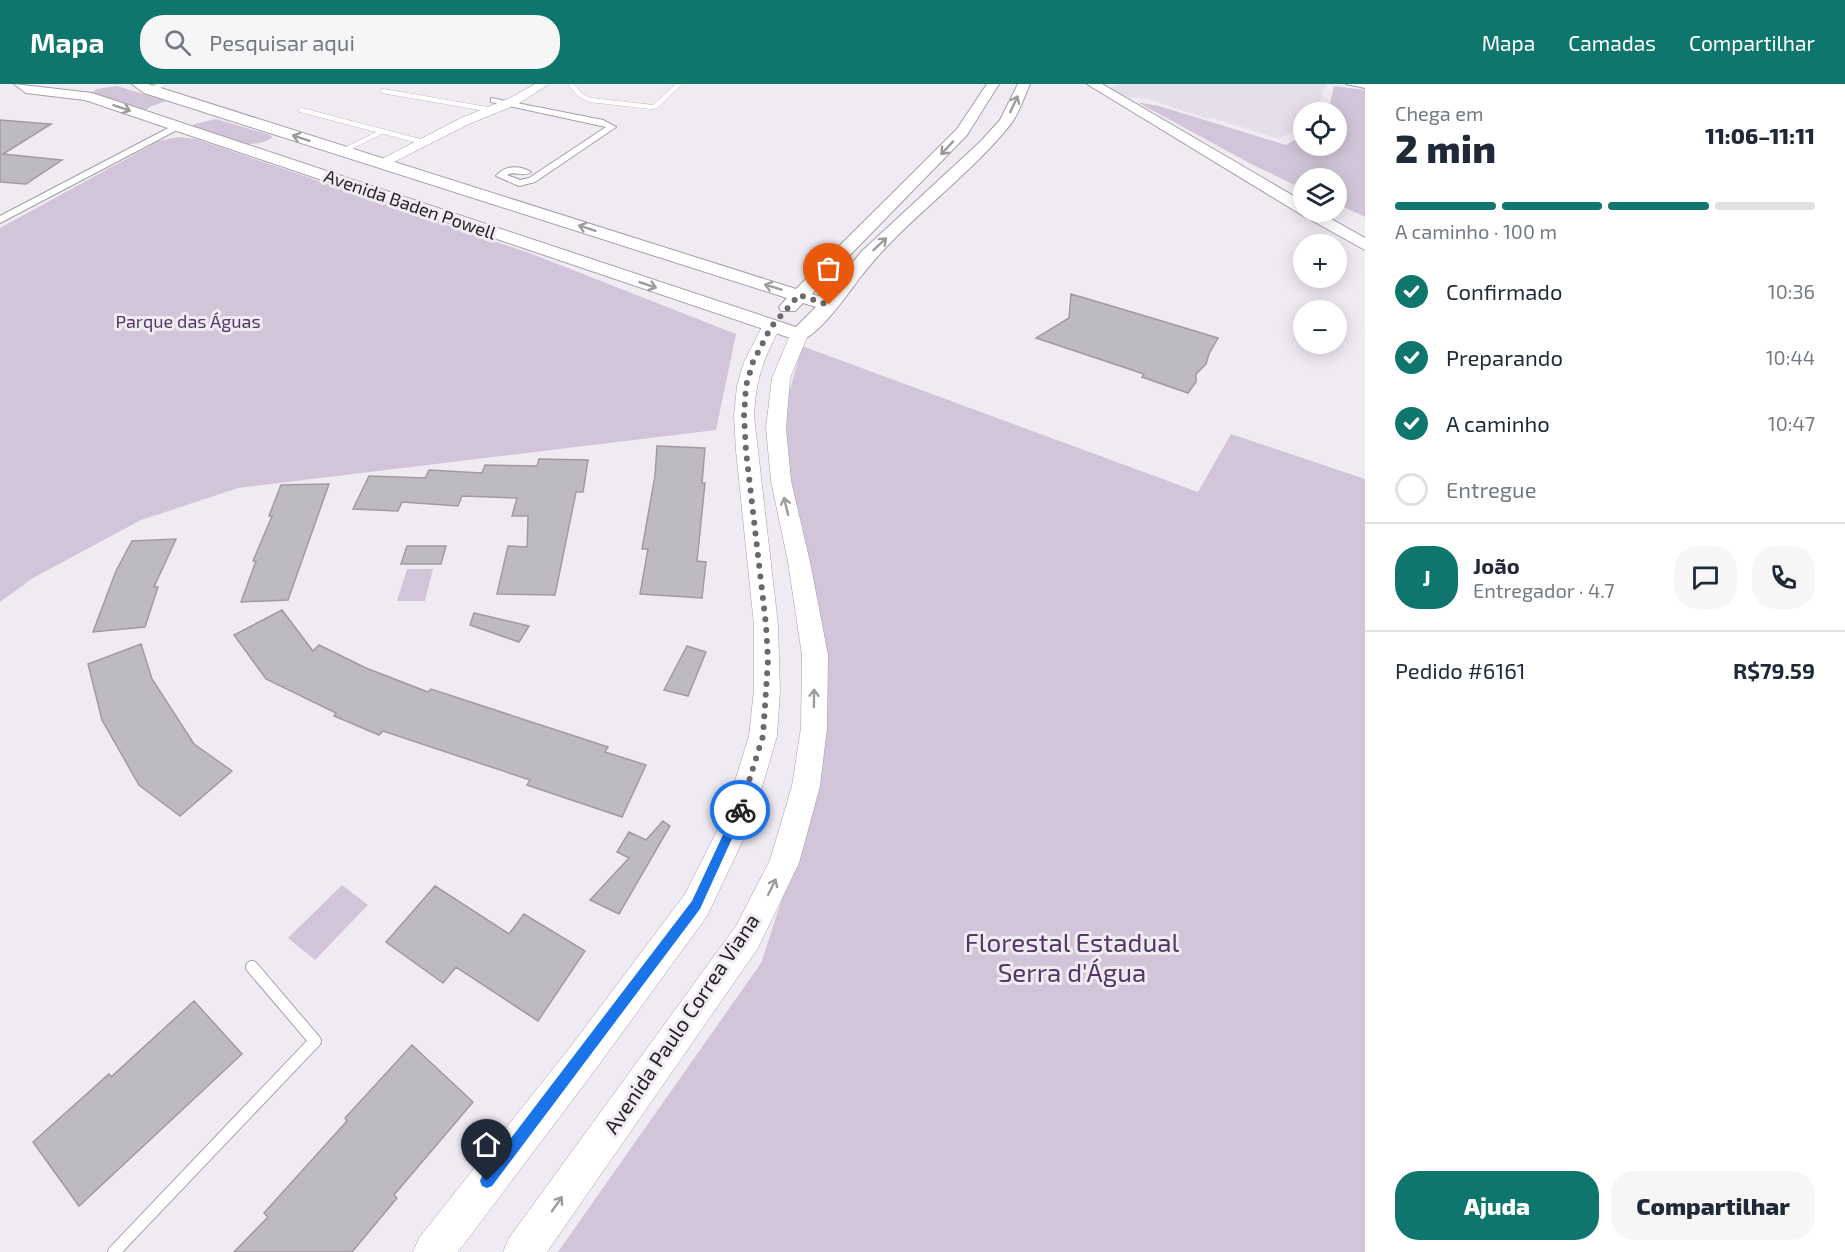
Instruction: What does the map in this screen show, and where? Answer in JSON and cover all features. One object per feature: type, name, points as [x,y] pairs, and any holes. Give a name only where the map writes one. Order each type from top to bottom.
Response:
[{"type":"main road","points":[[771,327],[799,295],[946,149],[975,115],[993,84]]},
{"type":"main road","name":"Avenida Paulo Correa Viana","points":[[799,335],[829,305],[867,256],[986,144],[1006,121],[1024,84]]},
{"type":"main road","points":[[1093,84],[1293,202]]},
{"type":"main road","name":"Avenida Baden Powell","points":[[150,86],[342,152],[829,305]]},
{"type":"main road","points":[[15,88],[45,92],[100,87]]},
{"type":"main road","name":"Avenida Baden Powell","points":[[45,92],[87,96],[799,335]]},
{"type":"main road","points":[[176,127],[201,117],[238,117]]},
{"type":"main road","points":[[404,202],[497,225],[518,221],[526,208]]},
{"type":"main road","points":[[1325,222],[1365,245]]},
{"type":"street","points":[[519,84],[516,89],[522,91],[541,84]]},
{"type":"street","points":[[381,163],[508,97],[541,84]]},
{"type":"street","points":[[1350,84],[1363,85]]},
{"type":"street","points":[[508,97],[612,127],[532,180],[519,183],[501,176],[505,171],[512,169],[526,172]]},
{"type":"street","points":[[0,220],[176,127]]},
{"type":"street","points":[[432,1252],[576,1067],[696,905],[737,821],[763,736],[767,690],[766,625],[744,416],[746,386],[750,370],[771,327]]},
{"type":"street","name":"Avenida Paulo Correa Viana","points":[[523,1252],[747,937],[787,852],[806,786],[814,728],[814,655],[799,561],[781,481],[776,428],[781,378],[799,335]]},
{"type":"lane","points":[[571,84],[584,98],[647,107],[656,106],[679,84]]},
{"type":"lane","points":[[383,91],[490,106]]},
{"type":"lane","points":[[301,110],[423,142]]},
{"type":"lane","points":[[342,152],[383,131]]},
{"type":"lane","points":[[114,1252],[315,1041],[252,967]]},
{"type":"shaded area","points":[[1120,84],[1326,84],[1320,102],[1293,102],[1293,131],[1279,139],[1148,99],[1124,97],[1109,88]]},
{"type":"green space","points":[[117,86],[166,101],[142,113],[91,95],[96,89]]},
{"type":"green space","points":[[1334,86],[1365,90],[1365,217],[1347,209],[1347,168],[1293,168],[1293,184],[1137,102],[1159,106],[1286,145],[1293,141],[1293,156],[1347,156],[1347,102],[1330,102]]},
{"type":"green space","points":[[216,119],[271,135],[272,138],[252,144],[232,142],[191,127]]},
{"type":"green space","name":"Parque das Águas","points":[[178,137],[196,139],[532,254],[736,334],[716,430],[238,488],[141,520],[33,578],[0,602],[0,228],[159,141]]},
{"type":"green space","name":"Florestal Estadual Serra d'Água","points":[[802,346],[1198,492],[1231,434],[1365,479],[1365,1252],[558,1252],[761,963],[813,804],[809,558],[788,468],[786,404]]},
{"type":"green space","points":[[407,569],[433,569],[425,601],[397,601]]},
{"type":"green space","points":[[342,885],[368,905],[315,960],[288,938]]},
{"type":"building","points":[[0,120],[51,124],[3,154],[62,160],[26,184],[0,182]]},
{"type":"building","points":[[1071,294],[1218,338],[1206,364],[1196,374],[1196,382],[1188,393],[1142,377],[1144,374],[1036,338],[1069,318]]},
{"type":"building","points":[[657,446],[705,448],[702,483],[705,483],[697,561],[706,562],[702,598],[640,594],[648,549],[642,549],[655,476]]},
{"type":"building","points":[[539,459],[588,460],[583,492],[576,492],[555,595],[497,594],[508,546],[527,547],[528,516],[512,516],[517,498],[462,496],[458,506],[402,502],[398,511],[353,509],[369,476],[425,478],[429,470],[482,473],[485,465],[537,466]]},
{"type":"building","points":[[329,484],[288,600],[241,602],[256,561],[253,561],[272,516],[269,516],[281,485]]},
{"type":"building","points":[[176,539],[154,587],[158,587],[145,627],[93,632],[116,571],[132,541]]},
{"type":"building","points":[[407,546],[446,546],[441,564],[401,564]]},
{"type":"building","points":[[282,610],[313,651],[319,645],[366,668],[428,692],[431,689],[608,747],[605,752],[646,765],[622,817],[527,785],[530,780],[383,731],[379,735],[334,716],[336,713],[266,679],[234,635]]},
{"type":"building","points":[[474,613],[529,626],[519,642],[470,625]]},
{"type":"building","points":[[141,644],[152,679],[194,744],[232,771],[180,816],[139,785],[102,720],[88,664]]},
{"type":"building","points":[[687,646],[706,652],[688,696],[664,690]]},
{"type":"building","points":[[663,821],[670,826],[619,914],[590,900],[629,858],[617,852],[629,832],[646,840]]},
{"type":"building","points":[[435,886],[509,934],[524,914],[585,951],[538,1021],[456,967],[443,983],[386,942]]},
{"type":"building","points":[[194,1001],[242,1054],[79,1206],[33,1142],[109,1074],[111,1077]]},
{"type":"building","points":[[412,1045],[473,1102],[394,1195],[397,1198],[352,1252],[234,1252],[268,1217],[264,1213],[347,1121],[345,1118]]},
{"type":"way so far","points":[[740,810],[763,736],[768,660],[746,451],[744,416],[746,386],[753,362],[771,327],[799,295],[829,305]]},
{"type":"route","points":[[487,1181],[583,1058],[696,905],[737,821],[740,810]]}]
